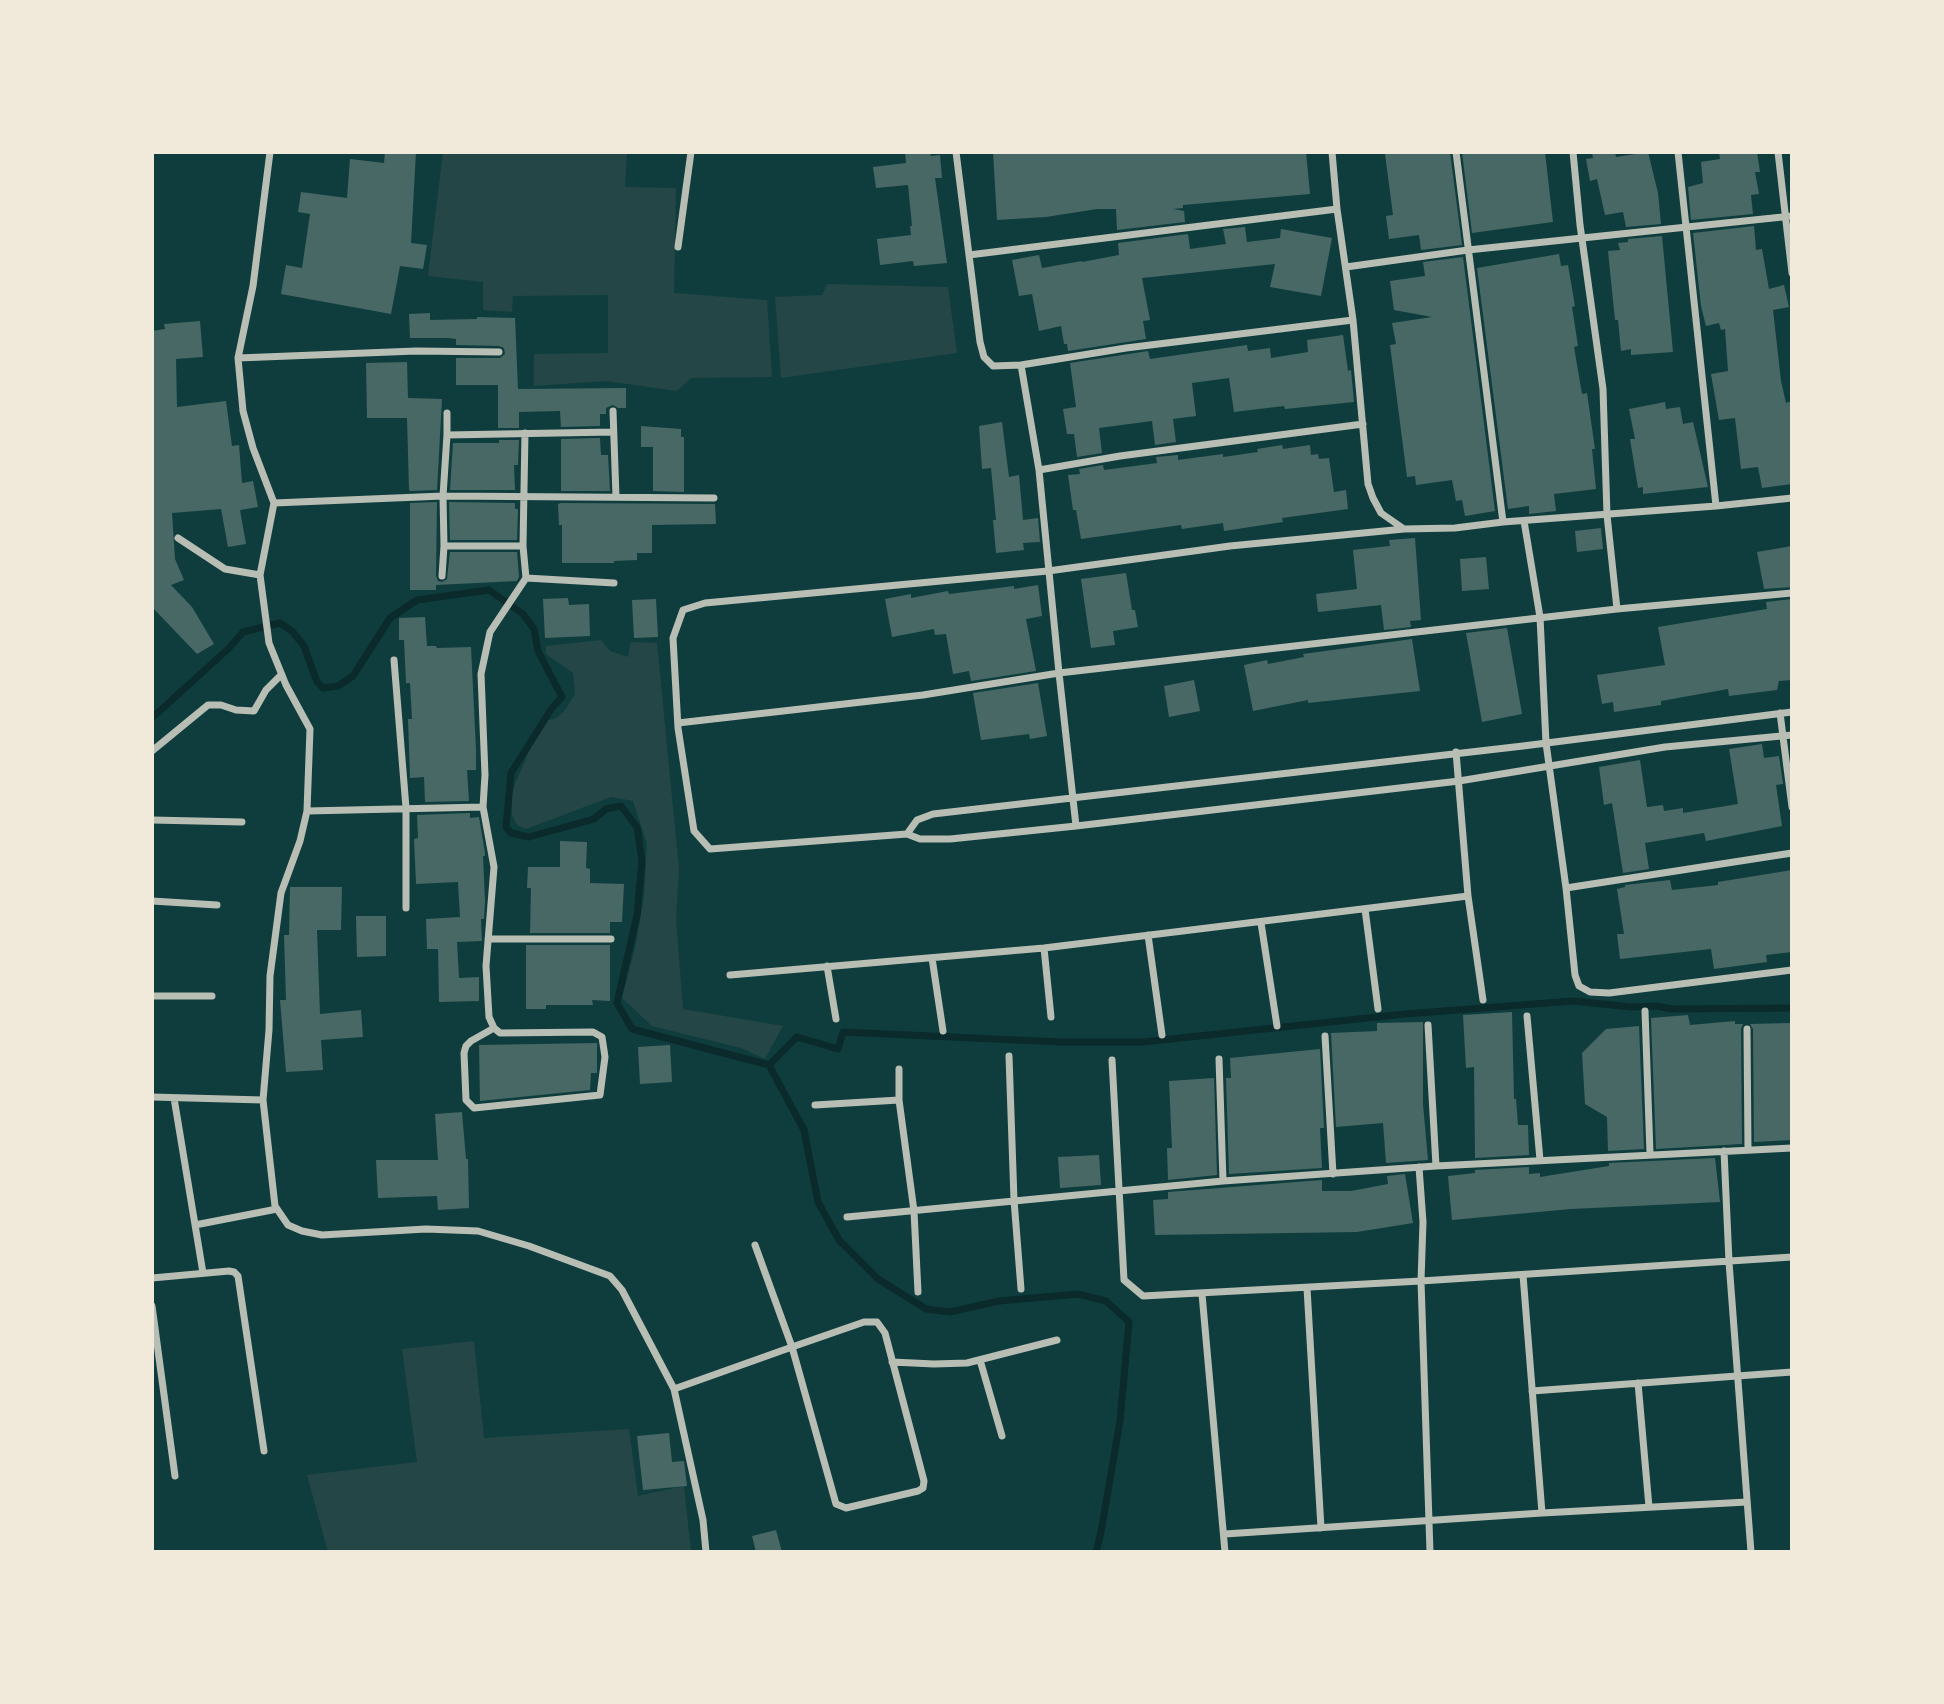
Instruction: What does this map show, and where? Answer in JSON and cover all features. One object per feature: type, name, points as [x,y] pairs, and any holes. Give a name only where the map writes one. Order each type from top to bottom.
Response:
[{"type":"street","points":[[270,152],[253,286],[238,358],[243,411],[253,448],[274,503],[260,575],[269,643],[281,675],[310,729],[307,811],[300,841],[281,893],[270,976],[263,1100],[277,1209],[288,1226],[322,1235],[425,1229],[478,1231],[529,1246],[610,1276],[622,1290],[674,1389],[701,1508],[706,1552]]},
{"type":"street","points":[[678,247],[691,152]]},
{"type":"street","points":[[956,152],[980,342],[984,357],[993,366],[1021,365],[1353,320]]},
{"type":"street","points":[[1332,152],[1337,209],[1353,320],[1368,484],[1381,513],[1404,529]]},
{"type":"street","points":[[1455,152],[1503,522]]},
{"type":"street","points":[[1573,152],[1580,225],[1603,389],[1607,515],[1617,609]]},
{"type":"street","points":[[1678,152],[1716,506]]},
{"type":"street","points":[[1778,152],[1788,216],[1792,273]]},
{"type":"street","points":[[969,255],[1337,209]]},
{"type":"street","points":[[1346,267],[1468,250],[1584,240],[1788,216]]},
{"type":"street","points":[[238,358],[415,351],[499,352]]},
{"type":"street","points":[[1021,365],[1039,470],[1076,826]]},
{"type":"street","points":[[613,411],[616,498]]},
{"type":"street","points":[[442,576],[447,412]]},
{"type":"street","points":[[1039,470],[1133,454],[1363,424]]},
{"type":"street","points":[[447,435],[613,432]]},
{"type":"street","points":[[494,1028],[471,1041],[464,1053],[466,1100],[474,1108],[600,1095],[605,1057],[603,1037],[593,1032],[500,1033],[494,1028],[489,1017],[488,939],[494,867],[483,807],[485,775],[481,674],[490,632],[526,578],[523,546],[525,433]]},
{"type":"street","points":[[274,503],[443,496],[714,498]]},
{"type":"street","points":[[1792,498],[1455,528],[1404,529],[1230,546],[1048,571],[705,603],[683,610],[673,638],[678,723],[694,831],[710,849],[907,834],[920,839],[942,840],[1076,826],[1459,781],[1665,747],[1792,735]]},
{"type":"street","points":[[1524,521],[1540,617],[1546,743],[1575,975],[1579,986],[1590,992],[1609,993],[1792,970]]},
{"type":"street","points":[[178,538],[225,569],[260,575]]},
{"type":"street","points":[[444,546],[523,546]]},
{"type":"street","points":[[526,578],[614,583]]},
{"type":"street","points":[[678,723],[923,695],[1059,673],[1540,617],[1792,593]]},
{"type":"street","points":[[394,660],[406,808],[406,908]]},
{"type":"street","points":[[152,751],[208,705],[254,711],[266,690],[281,675]]},
{"type":"street","points":[[907,834],[917,820],[933,814],[1792,712]]},
{"type":"street","points":[[1780,713],[1792,807]]},
{"type":"street","points":[[1456,752],[1468,896],[1483,999]]},
{"type":"street","points":[[307,811],[483,807]]},
{"type":"street","points":[[152,820],[242,822]]},
{"type":"street","points":[[1566,888],[1792,853]]},
{"type":"street","points":[[730,975],[1044,948],[1468,896]]},
{"type":"street","points":[[152,901],[217,905]]},
{"type":"street","points":[[1365,909],[1378,1009]]},
{"type":"street","points":[[1261,923],[1278,1026]]},
{"type":"street","points":[[1148,935],[1162,1035]]},
{"type":"street","points":[[488,939],[611,939]]},
{"type":"street","points":[[1044,948],[1051,1017]]},
{"type":"street","points":[[932,958],[943,1031]]},
{"type":"street","points":[[827,966],[836,1019]]},
{"type":"street","points":[[152,996],[212,996]]},
{"type":"street","points":[[1645,1011],[1650,1153]]},
{"type":"street","points":[[1527,1016],[1540,1160]]},
{"type":"street","points":[[1428,1025],[1436,1166]]},
{"type":"street","points":[[1747,1029],[1748,1150]]},
{"type":"street","points":[[1325,1036],[1333,1174]]},
{"type":"street","points":[[1009,1056],[1014,1200],[1021,1289]]},
{"type":"street","points":[[1219,1059],[1223,1181]]},
{"type":"street","points":[[1112,1060],[1124,1280],[1138,1293],[1149,1297],[1792,1257]]},
{"type":"street","points":[[899,1069],[899,1100],[914,1210],[918,1292]]},
{"type":"street","points":[[152,1097],[263,1100]]},
{"type":"street","points":[[174,1098],[202,1273]]},
{"type":"street","points":[[815,1105],[899,1100]]},
{"type":"street","points":[[847,1217],[1223,1181],[1650,1153],[1792,1148]]},
{"type":"street","points":[[1724,1151],[1729,1262],[1751,1552]]},
{"type":"street","points":[[1419,1167],[1423,1222],[1421,1282],[1430,1552]]},
{"type":"street","points":[[195,1225],[277,1209]]},
{"type":"street","points":[[674,1389],[792,1347],[864,1322],[877,1322],[885,1333],[925,1481],[923,1488],[918,1492],[840,1507],[836,1504],[792,1347],[755,1245]]},
{"type":"street","points":[[152,1278],[234,1272],[238,1276],[264,1451]]},
{"type":"street","points":[[1523,1275],[1542,1513]]},
{"type":"street","points":[[1307,1288],[1321,1528]]},
{"type":"street","points":[[1202,1294],[1225,1552]]},
{"type":"street","points":[[152,1306],[175,1476]]},
{"type":"street","points":[[892,1362],[967,1363],[1057,1340]]},
{"type":"street","points":[[981,1360],[1002,1436]]},
{"type":"street","points":[[1532,1391],[1792,1372]]},
{"type":"street","points":[[1638,1383],[1649,1507]]},
{"type":"street","points":[[1225,1534],[1747,1502]]},
{"type":"shaded area","points":[[443,152],[627,152],[625,187],[676,188],[674,293],[767,300],[772,377],[691,378],[677,391],[606,381],[534,386],[534,354],[608,353],[608,295],[513,296],[512,312],[483,310],[483,282],[428,276]]},
{"type":"shaded area","points":[[827,284],[948,287],[957,353],[781,378],[775,297],[822,295]]},
{"type":"shaded area","points":[[601,640],[610,651],[628,657],[631,642],[657,643],[679,869],[676,919],[683,1009],[783,1026],[765,1059],[741,1048],[652,1026],[622,998],[636,944],[644,897],[647,844],[633,801],[611,797],[526,829],[517,825],[512,815],[512,791],[542,721],[554,719],[563,713],[575,694],[573,673],[546,654],[546,646]]},
{"type":"shaded area","points":[[474,1341],[484,1438],[629,1429],[638,1496],[684,1486],[691,1552],[328,1552],[307,1475],[417,1462],[402,1349]]},
{"type":"building","points":[[385,152],[416,152],[411,243],[427,245],[423,269],[400,266],[391,314],[281,294],[286,265],[302,268],[310,214],[298,212],[301,192],[347,198],[350,159],[384,163]]},
{"type":"building","points":[[905,152],[930,152],[931,156],[940,155],[942,178],[935,178],[947,263],[914,266],[913,261],[880,265],[877,239],[911,235],[912,226],[908,185],[876,188],[873,167],[906,163]]},
{"type":"building","points":[[993,152],[1306,152],[1310,194],[1183,205],[1183,208],[1173,209],[1184,211],[1185,222],[1117,230],[1116,209],[997,220]]},
{"type":"building","points":[[1450,152],[1462,245],[1421,250],[1419,235],[1389,239],[1386,216],[1393,215],[1385,154]]},
{"type":"building","points":[[1462,152],[1545,152],[1553,222],[1472,233]]},
{"type":"building","points":[[1592,152],[1615,152],[1616,157],[1648,152],[1658,193],[1661,224],[1626,227],[1623,212],[1605,215],[1597,179],[1590,181],[1586,159],[1593,158]]},
{"type":"building","points":[[1719,152],[1757,152],[1760,172],[1755,172],[1759,194],[1751,195],[1753,214],[1691,220],[1688,187],[1703,183],[1701,162],[1720,159]]},
{"type":"building","points":[[1754,226],[1756,250],[1762,249],[1769,289],[1784,285],[1789,307],[1773,310],[1781,381],[1786,403],[1792,401],[1792,484],[1762,488],[1758,467],[1741,469],[1735,418],[1719,420],[1711,374],[1728,371],[1725,329],[1721,330],[1719,323],[1706,326],[1701,306],[1693,233]]},
{"type":"building","points":[[1245,227],[1247,242],[1280,238],[1281,229],[1332,238],[1321,296],[1270,287],[1275,264],[1142,278],[1150,320],[1143,321],[1146,339],[1068,351],[1061,326],[1039,331],[1032,294],[1019,296],[1012,260],[1039,255],[1042,268],[1119,255],[1118,243],[1188,234],[1190,249],[1226,244],[1223,229]]},
{"type":"building","points":[[1662,236],[1673,352],[1631,355],[1631,349],[1621,351],[1608,251],[1620,250],[1618,243],[1628,242],[1628,239]]},
{"type":"building","points":[[1559,254],[1561,266],[1568,265],[1575,306],[1572,307],[1578,346],[1574,347],[1582,394],[1587,393],[1595,449],[1592,449],[1596,489],[1554,494],[1556,511],[1529,514],[1529,506],[1508,509],[1477,268]]},
{"type":"building","points":[[1463,257],[1495,511],[1465,516],[1462,500],[1456,501],[1452,480],[1416,485],[1415,476],[1407,477],[1390,345],[1396,344],[1392,323],[1432,317],[1394,310],[1390,281],[1425,276],[1423,262]]},
{"type":"building","points":[[430,313],[430,320],[515,318],[518,389],[626,388],[626,408],[613,405],[606,408],[606,414],[600,414],[600,426],[561,427],[560,411],[519,412],[519,428],[498,428],[498,385],[456,385],[456,358],[500,358],[505,354],[504,348],[456,345],[456,339],[448,338],[410,338],[409,314]]},
{"type":"building","points":[[200,321],[203,357],[176,359],[177,407],[226,401],[232,446],[239,445],[242,483],[253,481],[258,507],[240,510],[246,544],[228,547],[221,509],[172,513],[175,559],[184,580],[171,585],[192,607],[214,644],[197,654],[152,607],[152,331],[165,329],[164,324]]},
{"type":"building","points":[[1343,335],[1348,371],[1351,370],[1354,402],[1234,412],[1229,378],[1192,383],[1196,416],[1173,419],[1176,442],[1155,445],[1152,421],[1099,428],[1102,453],[1077,457],[1074,434],[1067,434],[1063,409],[1076,407],[1070,363],[1148,351],[1150,359],[1247,345],[1248,351],[1270,348],[1271,358],[1308,352],[1307,340]]},
{"type":"building","points":[[407,362],[408,398],[442,399],[437,490],[409,489],[407,418],[367,418],[366,363]]},
{"type":"building","points":[[1665,402],[1666,409],[1680,407],[1683,424],[1693,422],[1708,487],[1643,494],[1643,487],[1638,488],[1630,439],[1635,439],[1629,409]]},
{"type":"building","points":[[1002,422],[1009,477],[1019,475],[1023,520],[1038,518],[1040,542],[1023,543],[1024,550],[996,553],[991,468],[982,469],[979,426]]},
{"type":"building","points":[[641,426],[681,429],[681,437],[684,437],[684,492],[653,491],[653,447],[641,447]]},
{"type":"building","points":[[600,438],[601,455],[608,455],[610,491],[561,491],[561,439]]},
{"type":"building","points":[[499,440],[519,440],[518,465],[514,465],[515,490],[450,490],[453,443],[499,443]]},
{"type":"building","points":[[1282,445],[1283,449],[1310,445],[1311,455],[1318,454],[1319,459],[1329,458],[1334,492],[1346,490],[1348,509],[1282,518],[1283,522],[1224,531],[1223,523],[1182,529],[1181,525],[1081,539],[1068,475],[1080,474],[1079,469],[1103,465],[1104,470],[1157,463],[1156,457],[1178,455],[1178,460],[1223,454],[1223,457]]},
{"type":"building","points":[[437,502],[438,581],[447,579],[450,552],[517,552],[517,581],[436,585],[436,590],[410,590],[410,503]]},
{"type":"building","points":[[449,502],[515,503],[515,509],[518,509],[517,540],[450,540]]},
{"type":"building","points":[[558,504],[715,504],[716,524],[652,525],[652,553],[637,553],[637,560],[562,563],[562,525],[559,525]]},
{"type":"building","points":[[1601,528],[1603,549],[1577,552],[1575,531]]},
{"type":"building","points":[[1415,538],[1421,620],[1410,621],[1411,627],[1384,630],[1381,605],[1318,612],[1316,594],[1357,589],[1353,550],[1390,546],[1389,540]]},
{"type":"building","points":[[1792,546],[1792,587],[1764,589],[1757,552]]},
{"type":"building","points":[[1486,557],[1489,589],[1462,591],[1460,559]]},
{"type":"building","points":[[1126,573],[1132,610],[1135,610],[1138,627],[1113,631],[1115,645],[1091,648],[1081,579]]},
{"type":"building","points":[[1038,585],[1042,616],[1026,619],[1036,671],[971,681],[969,671],[953,674],[946,634],[935,635],[934,629],[892,637],[885,599],[911,594],[911,598],[948,591],[949,594]]},
{"type":"building","points":[[568,598],[569,605],[589,604],[590,636],[545,638],[543,599]]},
{"type":"building","points":[[656,599],[658,637],[634,638],[632,600]]},
{"type":"building","points":[[1792,599],[1792,680],[1779,681],[1777,690],[1729,696],[1728,689],[1661,701],[1661,705],[1614,712],[1613,702],[1602,704],[1597,675],[1665,665],[1658,627],[1767,609],[1766,602]]},
{"type":"building","points":[[425,617],[427,646],[471,647],[476,770],[467,770],[469,801],[425,802],[424,777],[410,778],[410,683],[406,683],[404,640],[399,640],[399,618]]},
{"type":"building","points":[[1507,628],[1522,714],[1482,722],[1466,633]]},
{"type":"building","points":[[1412,639],[1420,691],[1308,703],[1308,700],[1253,711],[1244,665],[1267,660],[1268,664],[1304,657],[1303,654]]},
{"type":"building","points":[[1194,680],[1200,711],[1169,717],[1164,686]]},
{"type":"building","points":[[1038,683],[1047,736],[1030,739],[1029,734],[981,740],[973,693]]},
{"type":"building","points":[[1762,744],[1764,758],[1779,756],[1783,784],[1776,785],[1782,826],[1706,841],[1704,833],[1645,843],[1649,869],[1623,873],[1612,803],[1604,805],[1599,767],[1640,760],[1647,807],[1663,805],[1664,811],[1683,808],[1683,813],[1738,804],[1729,749]]},
{"type":"building","points":[[470,813],[470,818],[479,817],[485,853],[482,941],[457,942],[459,978],[479,977],[479,1001],[439,1002],[438,949],[427,949],[426,919],[460,917],[458,882],[416,884],[414,839],[418,838],[417,815]]},
{"type":"building","points":[[560,841],[587,842],[586,868],[590,869],[590,883],[624,884],[622,922],[610,922],[610,933],[530,933],[531,888],[527,888],[528,867],[560,867]]},
{"type":"building","points":[[1792,870],[1792,952],[1766,955],[1767,962],[1714,969],[1711,949],[1620,959],[1617,934],[1624,934],[1617,889],[1625,885],[1670,880],[1672,890],[1718,885],[1718,882]]},
{"type":"building","points":[[290,887],[342,887],[341,930],[317,930],[320,1014],[361,1010],[363,1037],[321,1040],[323,1070],[286,1072],[280,1000],[286,1000],[284,935],[289,935]]},
{"type":"building","points":[[356,916],[386,916],[386,956],[357,957]]},
{"type":"building","points":[[526,945],[610,945],[610,1001],[592,1000],[593,1005],[546,1005],[546,1009],[526,1009]]},
{"type":"building","points":[[1512,1012],[1514,1099],[1518,1125],[1528,1125],[1529,1155],[1475,1158],[1474,1067],[1466,1068],[1463,1015]]},
{"type":"building","points":[[1688,1015],[1690,1025],[1735,1021],[1735,1024],[1743,1024],[1742,1144],[1656,1149],[1651,1018]]},
{"type":"building","points":[[1423,1022],[1423,1104],[1428,1160],[1386,1163],[1383,1123],[1336,1127],[1331,1033],[1377,1031],[1377,1023]]},
{"type":"building","points":[[1792,1023],[1792,1140],[1754,1142],[1753,1029],[1750,1024]]},
{"type":"building","points":[[1639,1026],[1644,1149],[1608,1151],[1607,1117],[1585,1104],[1582,1053],[1606,1029]]},
{"type":"building","points":[[597,1043],[597,1073],[591,1073],[590,1090],[480,1101],[479,1045]]},
{"type":"building","points":[[670,1045],[672,1082],[640,1084],[638,1047]]},
{"type":"building","points":[[1320,1049],[1324,1128],[1320,1128],[1322,1168],[1229,1174],[1226,1078],[1231,1078],[1230,1058]]},
{"type":"building","points":[[1214,1078],[1217,1175],[1168,1180],[1167,1148],[1172,1148],[1169,1081]]},
{"type":"building","points":[[462,1112],[468,1159],[469,1208],[438,1210],[437,1196],[378,1198],[376,1160],[438,1160],[435,1114]]},
{"type":"building","points":[[1099,1155],[1101,1185],[1060,1188],[1058,1157]]},
{"type":"building","points":[[1715,1158],[1720,1202],[1571,1209],[1452,1220],[1448,1176],[1475,1173],[1475,1170],[1529,1167],[1529,1174],[1540,1173],[1540,1177],[1609,1166],[1609,1163]]},
{"type":"building","points":[[1405,1174],[1413,1223],[1357,1232],[1155,1235],[1153,1200],[1168,1199],[1168,1192],[1322,1180],[1322,1191],[1351,1191],[1388,1184],[1387,1176]]},
{"type":"building","points":[[669,1433],[672,1462],[684,1461],[687,1486],[643,1490],[637,1436]]},
{"type":"building","points":[[776,1530],[782,1552],[756,1552],[752,1536]]},
{"type":"waterway","points":[[152,718],[243,632],[280,623],[292,631],[304,646],[317,682],[323,688],[338,686],[353,676],[390,618],[417,600],[489,590],[523,614],[534,629],[538,651],[562,697],[552,708],[511,773],[506,827],[511,833],[529,837],[594,819],[606,809],[621,806],[637,827],[642,861],[637,915],[617,1003],[632,1029],[769,1065],[804,1130],[818,1202],[839,1240],[878,1279],[926,1309],[950,1312],[999,1301],[1078,1294],[1106,1301],[1129,1322],[1120,1421],[1096,1552]]},
{"type":"waterway","points":[[769,1065],[797,1037],[838,1049],[843,1032],[1060,1042],[1143,1042],[1405,1014],[1573,1001],[1672,1009],[1792,1008]]}]
